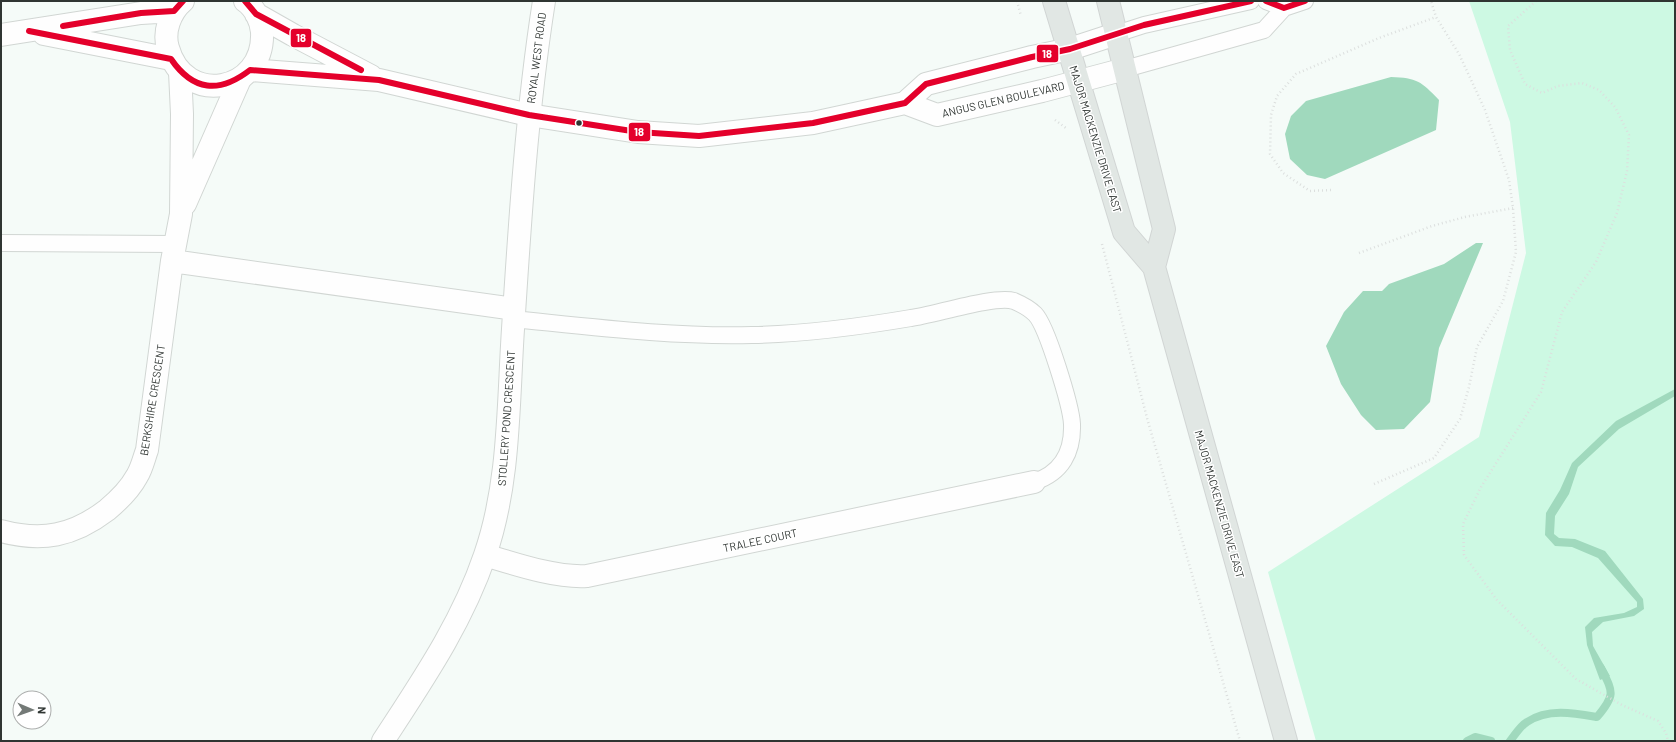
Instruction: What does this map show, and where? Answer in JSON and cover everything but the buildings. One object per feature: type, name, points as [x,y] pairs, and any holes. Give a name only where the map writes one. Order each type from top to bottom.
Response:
[{"type":"main road","name":"MAJOR MACKENZIE DRIVE EAST","points":[[1054,1],[1124,232],[1154,268],[1286,741]]},
{"type":"main road","points":[[1108,1],[1164,230],[1154,268]]},
{"type":"street","name":"ROYAL WEST ROAD","points":[[529,115],[534,62],[544,1]]},
{"type":"street","points":[[250,5],[293,35],[379,80]]},
{"type":"street","name":"BERKSHIRE CRESCENT","points":[[181,214],[223,114],[245,75],[259,58],[263,43],[262,28],[250,5]]},
{"type":"street","points":[[1,35],[179,6]]},
{"type":"street","name":"BERKSHIRE CRESCENT","points":[[1,531],[30,536],[48,536],[71,531],[91,522],[122,496],[138,476],[147,450],[174,252],[181,214],[182,114],[175,66],[166,43],[167,26],[179,6]]},
{"type":"street","points":[[30,31],[175,66],[193,81],[209,86],[225,85],[245,75],[379,80],[529,115],[638,132],[699,136],[813,123],[905,103],[926,84],[1032,57],[1070,50],[1116,34]]},
{"type":"street","name":"ANGUS GLEN BOULEVARD","points":[[905,103],[937,115],[1079,82],[1124,69]]},
{"type":"street","name":"STOLLERY POND CRESCENT","points":[[383,741],[428,673],[451,634],[468,599],[485,555],[495,521],[504,472],[529,115]]},
{"type":"street","points":[[174,252],[514,314]]},
{"type":"street","name":"TRALEE COURT","points":[[485,555],[558,574],[587,576],[1034,482]]},
{"type":"lane","points":[[1116,34],[1144,25],[1252,1]]},
{"type":"lane","points":[[1266,1],[1284,8]]},
{"type":"lane","points":[[1124,69],[1264,30],[1284,8],[1305,1]]},
{"type":"lane","points":[[1,243],[174,252]]},
{"type":"lane","points":[[514,314],[642,331],[752,335],[807,332],[862,326],[916,318],[998,300],[1012,301],[1025,306],[1036,315],[1044,330],[1053,352],[1072,418],[1073,440],[1068,453],[1058,469],[1044,478],[1034,482]]},
{"type":"path","points":[[1017,1],[1021,16]]},
{"type":"path","points":[[1374,484],[1434,458],[1460,419],[1469,387],[1476,347],[1503,301],[1516,252],[1513,208],[1509,180],[1485,110],[1459,54],[1436,17],[1431,1]]},
{"type":"path","points":[[1536,1],[1508,26],[1510,50],[1525,84],[1542,92],[1558,86],[1582,83],[1599,90],[1615,107],[1629,135],[1627,171],[1617,213],[1596,262],[1562,312],[1541,392],[1481,487],[1463,524],[1464,555],[1497,600],[1576,679],[1622,705],[1658,721],[1666,733],[1668,741]]},
{"type":"path","points":[[1330,190],[1310,191],[1283,173],[1270,154],[1271,115],[1277,96],[1296,74],[1379,38],[1436,17]]},
{"type":"path","points":[[1055,120],[1070,133]]},
{"type":"path","points":[[1358,253],[1445,222],[1513,208]]},
{"type":"path","points":[[1100,236],[1147,418],[1240,741]]},
{"type":"shaded area","points":[[1469,1],[1675,1],[1675,741],[1316,741],[1268,572],[1479,437],[1526,253],[1510,122]]},
{"type":"shaded area","points":[[1391,77],[1407,78],[1418,82],[1439,100],[1436,130],[1325,179],[1307,175],[1290,159],[1285,134],[1291,116],[1306,101]]},
{"type":"shaded area","points":[[1476,243],[1483,243],[1439,348],[1430,402],[1404,429],[1376,430],[1361,415],[1341,384],[1326,346],[1344,312],[1363,291],[1382,291],[1389,284],[1444,264]]},
{"type":"shaded area","points":[[1675,389],[1675,396],[1619,429],[1578,467],[1569,494],[1555,516],[1554,534],[1559,538],[1575,539],[1605,551],[1643,599],[1644,609],[1634,616],[1603,622],[1592,632],[1593,646],[1610,676],[1600,680],[1587,645],[1585,627],[1594,618],[1624,613],[1637,607],[1637,602],[1598,558],[1572,547],[1555,546],[1545,535],[1546,513],[1560,490],[1572,463],[1616,421]]},
{"type":"waterway","points":[[1510,741],[1524,724],[1544,715],[1552,713],[1570,713],[1597,717],[1603,710],[1610,698],[1611,693],[1601,668]]},
{"type":"waterway","points":[[1467,741],[1475,737],[1491,741]]},
{"type":"transit line","name":"18","points":[[63,26],[141,13],[174,11],[183,1]]},
{"type":"transit line","name":"18","points":[[245,1],[256,14],[361,70]]},
{"type":"transit line","name":"18","points":[[29,31],[171,59],[179,70],[188,78],[207,86],[217,86],[228,83],[239,78],[250,70],[379,80],[529,115],[638,132],[699,136],[813,123],[905,103],[926,84],[1032,57],[1070,49],[1144,25],[1251,1]]},
{"type":"transit line","name":"18","points":[[1266,1],[1284,8],[1305,1]]}]
